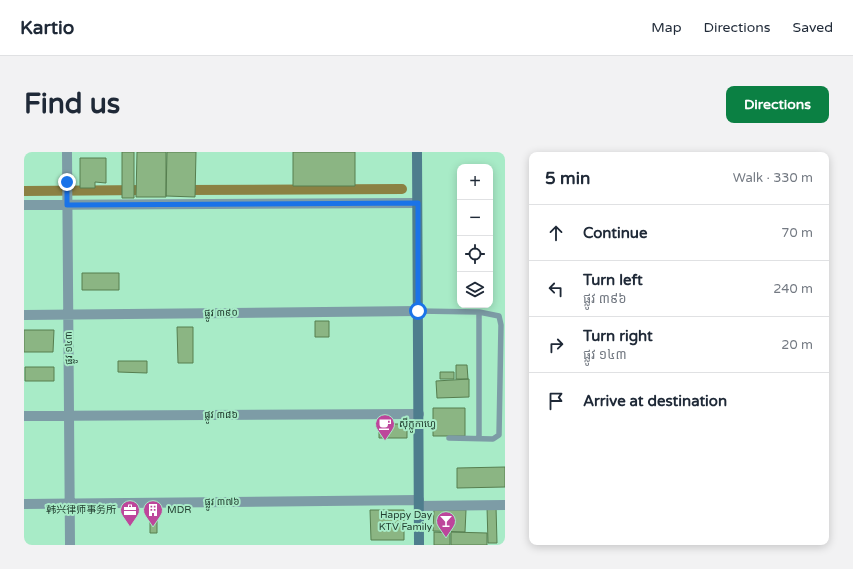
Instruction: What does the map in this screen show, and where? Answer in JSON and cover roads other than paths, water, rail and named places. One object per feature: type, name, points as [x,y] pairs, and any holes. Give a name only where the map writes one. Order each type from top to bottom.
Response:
[{"type":"street","name":"ផ្លូវ ១៤៣","points":[[67,152],[70,545]]},
{"type":"street","points":[[417,152],[420,545]]},
{"type":"street","points":[[24,205],[67,200],[418,203]]},
{"type":"street","name":"ផ្លូវ ៣៩០","points":[[24,315],[418,311]]},
{"type":"street","name":"ផ្លូវ ៣៨៦","points":[[24,416],[419,414]]},
{"type":"street","name":"ផ្លូវ ៣៧៦","points":[[24,504],[419,503],[505,505]]},
{"type":"lane","points":[[418,311],[479,312],[505,318]]},
{"type":"lane","points":[[478,438],[479,312]]},
{"type":"lane","points":[[449,438],[493,438],[502,435],[501,325],[499,316]]},
{"type":"waterway","points":[[182,190],[402,189]]},
{"type":"waterway","points":[[24,191],[148,190]]},
{"type":"place","name":"ស៊ីក្លូកាហ្វេ","points":[[385,441]]},
{"type":"place","name":"韩兴律师事务所","points":[[130,527]]},
{"type":"place","name":"MDR","points":[[153,527]]},
{"type":"place","name":"Happy Day KTV Family","points":[[446,538]]}]
